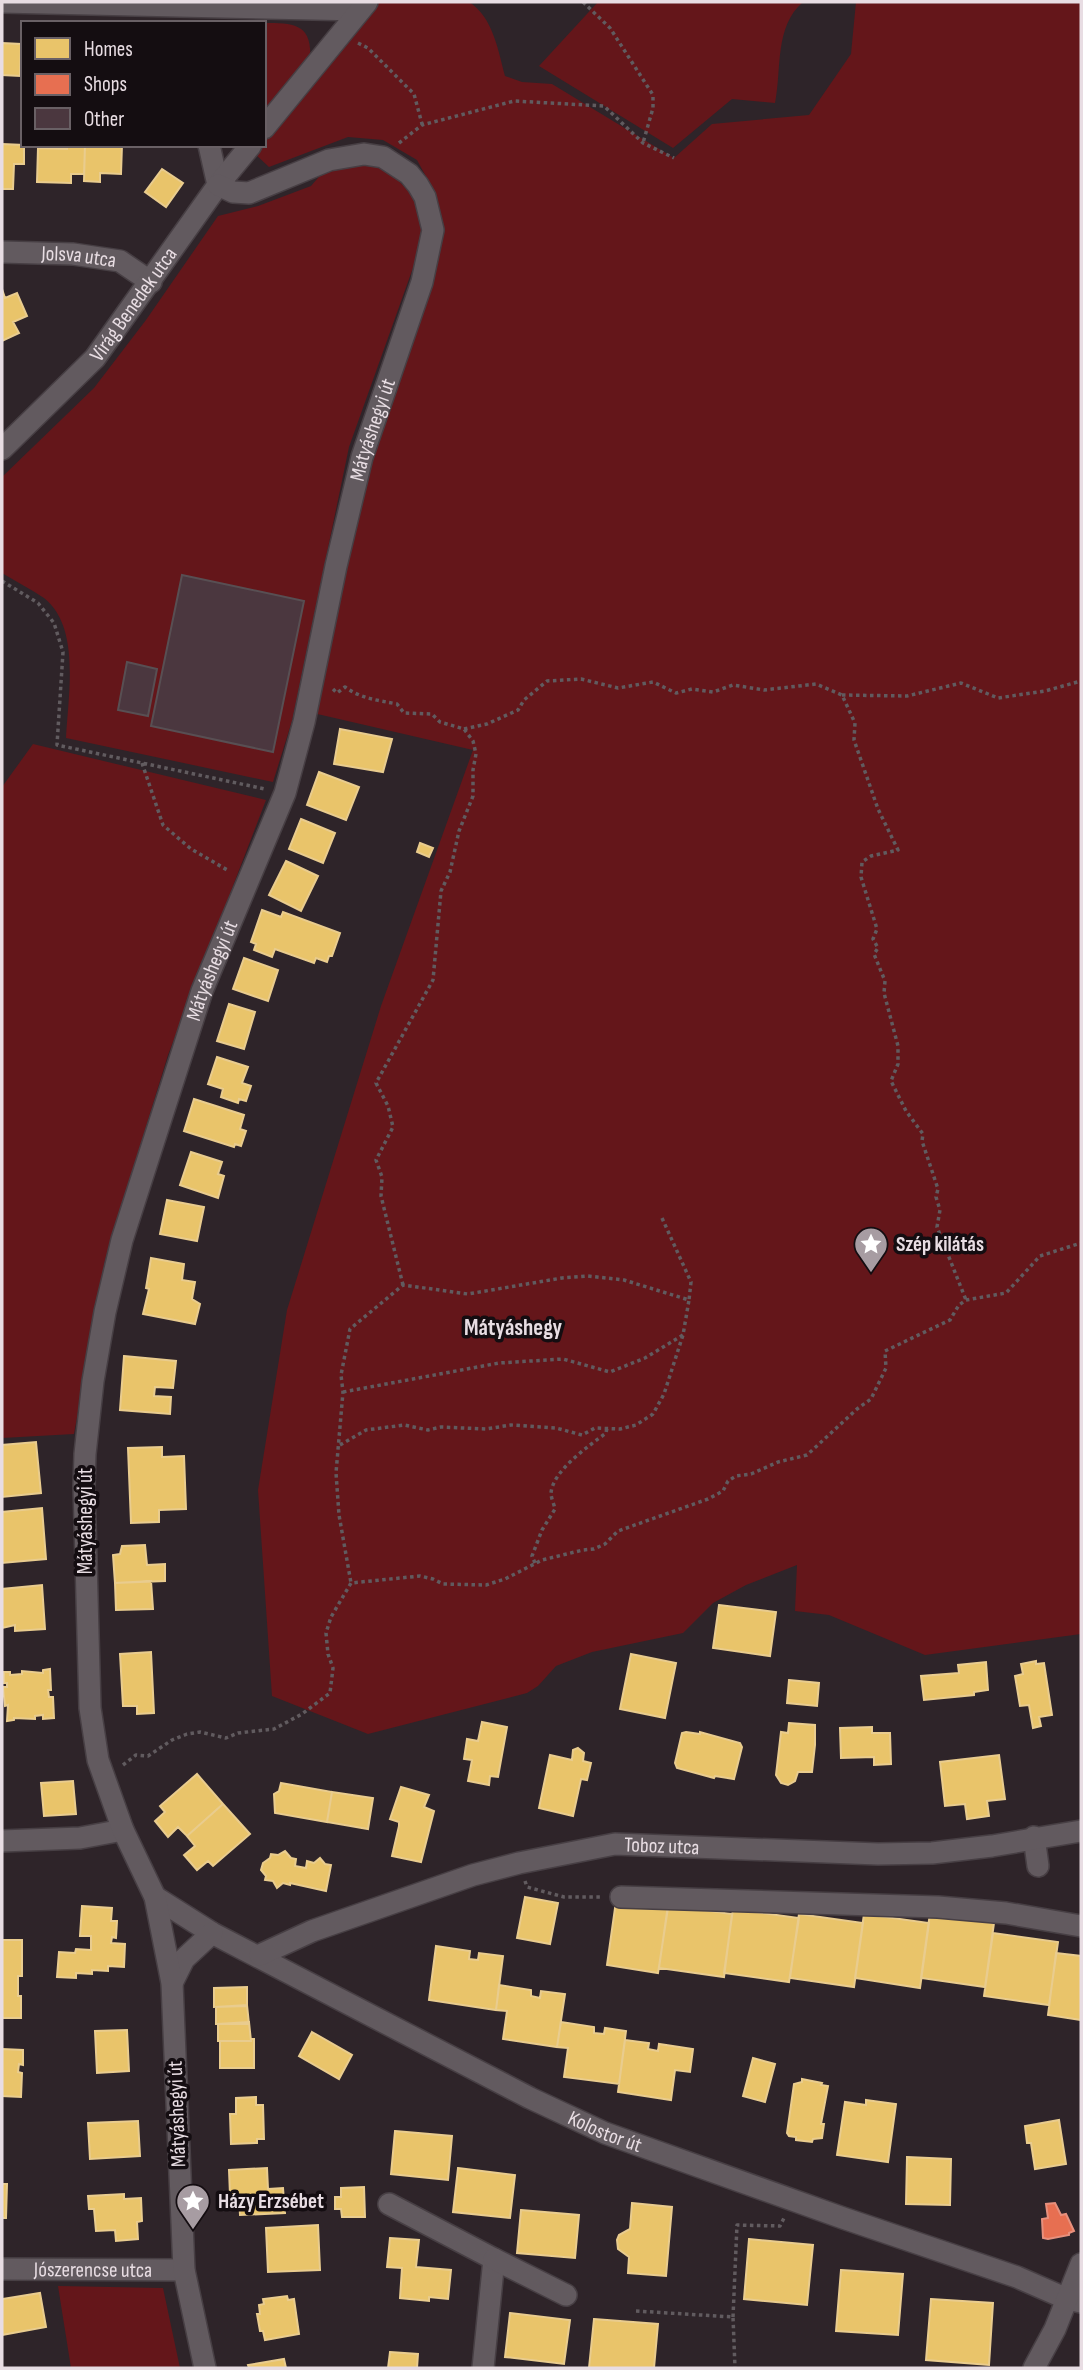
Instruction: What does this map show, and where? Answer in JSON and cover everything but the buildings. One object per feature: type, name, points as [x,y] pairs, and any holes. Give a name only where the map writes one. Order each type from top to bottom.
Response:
[{"type":"street","points":[[2,2],[216,10],[364,6]]},
{"type":"street","points":[[266,126],[364,6]]},
{"type":"street","points":[[209,147],[218,185],[233,192],[249,193],[329,160],[365,154],[383,157]]},
{"type":"street","name":"Virág Benedek utca","points":[[2,449],[94,358],[218,185],[249,147]]},
{"type":"street","name":"Mátyáshegyi út","points":[[205,2368],[184,2270],[172,1983],[155,1897],[123,1830],[98,1760],[90,1708],[84,1486],[93,1381],[105,1312],[122,1240],[202,991],[247,878],[285,793],[316,670],[336,566],[362,457],[422,282],[433,230],[425,197],[409,174],[383,157]]},
{"type":"street","name":"Jolsva utca","points":[[2,252],[73,254],[120,261],[151,282]]},
{"type":"street","points":[[2,1841],[80,1838],[123,1830]]},
{"type":"street","name":"Toboz utca","points":[[260,1955],[312,1931],[473,1875],[615,1844],[878,1854],[932,1853],[1081,1831]]},
{"type":"street","points":[[1034,1837],[1038,1866]]},
{"type":"street","name":"Kolostor út","points":[[155,1897],[212,1933],[260,1955],[530,2098],[605,2133],[1017,2277],[1074,2300]]},
{"type":"street","points":[[621,1897],[937,1907],[1006,1913],[1081,1926]]},
{"type":"street","points":[[172,1983],[184,1959],[212,1933]]},
{"type":"street","points":[[389,2204],[566,2295]]},
{"type":"street","points":[[484,2368],[494,2259]]},
{"type":"street","points":[[1034,2368],[1074,2300],[1081,2264]]},
{"type":"street","name":"Jószerencse utca","points":[[2,2269],[184,2270]]},
{"type":"path","points":[[583,2],[610,28],[653,95],[653,108],[643,143]]},
{"type":"path","points":[[377,59],[414,94],[422,125]]},
{"type":"path","points":[[383,157],[422,125],[514,101],[604,106],[643,143],[674,158]]},
{"type":"path","points":[[2,581],[38,603],[54,624],[63,652],[57,745],[285,793]]},
{"type":"path","points":[[316,670],[337,693],[345,687],[366,699],[377,698],[385,703],[397,704],[404,713],[432,714],[440,722],[464,729],[487,724],[518,710],[524,699],[547,681],[580,679],[618,688],[653,682],[676,693],[691,689],[713,692],[733,685],[764,690],[816,684],[842,695],[860,697],[907,696],[961,682],[998,698],[1045,691],[1081,681]]},
{"type":"path","points":[[842,695],[855,723],[854,740],[878,809],[898,850],[870,856],[862,862],[861,877],[877,929],[873,939],[878,948],[874,954],[885,981],[884,993],[898,1046],[898,1064],[891,1081],[906,1111],[923,1134],[922,1141],[938,1189],[936,1197],[940,1210],[937,1227],[966,1300]]},
{"type":"path","points":[[403,1285],[381,1196],[382,1177],[376,1160],[392,1132],[393,1119],[376,1083],[433,980],[441,891],[450,872],[459,831],[473,796],[476,754],[473,741],[464,729]]},
{"type":"path","points":[[142,763],[163,825],[191,849],[220,867],[247,878]]},
{"type":"path","points":[[340,1445],[366,1430],[404,1425],[428,1430],[441,1427],[486,1429],[511,1425],[556,1428],[582,1435],[595,1428],[620,1429],[636,1425],[653,1414],[664,1394],[683,1335],[691,1282],[662,1218]]},
{"type":"path","points":[[351,1583],[420,1576],[443,1584],[486,1585],[505,1579],[535,1563],[594,1549],[605,1544],[618,1531],[708,1499],[723,1491],[728,1481],[736,1476],[751,1474],[778,1462],[807,1455],[871,1399],[886,1368],[885,1351],[950,1320],[966,1300],[1006,1293],[1040,1256],[1081,1243]]},
{"type":"path","points":[[123,1764],[136,1755],[148,1756],[187,1734],[200,1732],[226,1738],[238,1733],[274,1729],[302,1714],[330,1693],[333,1668],[328,1654],[326,1633],[331,1617],[351,1583],[339,1515],[336,1473],[343,1392],[341,1375],[350,1329],[403,1285],[468,1294],[588,1276],[624,1280],[689,1300]]},
{"type":"path","points":[[343,1392],[499,1363],[563,1359],[610,1372],[645,1358],[683,1335]]},
{"type":"path","points":[[535,1563],[532,1556],[539,1536],[555,1509],[552,1490],[574,1457],[606,1433],[607,1428]]},
{"type":"path","points":[[527,1887],[564,1897],[621,1897]]},
{"type":"path","points":[[735,2368],[733,2317],[737,2225],[780,2225],[794,2201]]},
{"type":"path","points":[[636,2311],[733,2317]]},
{"type":"shaded area","points":[[368,2],[469,2],[484,16],[489,25],[505,76],[522,82],[552,84],[674,158],[712,124],[809,115],[851,54],[856,2],[1081,2],[1081,1634],[925,1655],[829,1615],[795,1611],[797,1565],[746,1585],[713,1603],[683,1633],[592,1652],[556,1666],[538,1686],[527,1693],[368,1734],[272,1696],[258,1490],[287,1310],[381,1006],[473,750],[313,713],[355,514],[438,243],[435,193],[417,160],[383,140],[348,137],[269,167],[254,153],[258,147],[266,147],[266,137],[344,30]]},
{"type":"shaded area","points":[[598,2],[803,2],[794,12],[783,36],[775,103],[732,99],[673,148],[539,66]]},
{"type":"shaded area","points":[[266,23],[300,28],[308,39],[310,61],[266,111]]},
{"type":"shaded area","points":[[365,159],[388,169],[419,203],[424,237],[349,447],[292,721],[273,782],[66,738],[70,683],[68,644],[56,611],[44,598],[2,573],[2,477],[94,388],[146,320],[218,216],[258,206],[311,186],[330,164]]},
{"type":"shaded area","points":[[33,744],[266,800],[168,1055],[105,1260],[74,1434],[2,1438],[2,787]]},
{"type":"shaded area","points":[[58,2286],[163,2288],[180,2368],[71,2368]]},
{"type":"place","name":"Szép kilátás","points":[[871,1274]]},
{"type":"place","name":"Házy Erzsébet","points":[[193,2231]]},
{"type":"district","name":"Mátyáshegy","points":[[513,1328]]}]
